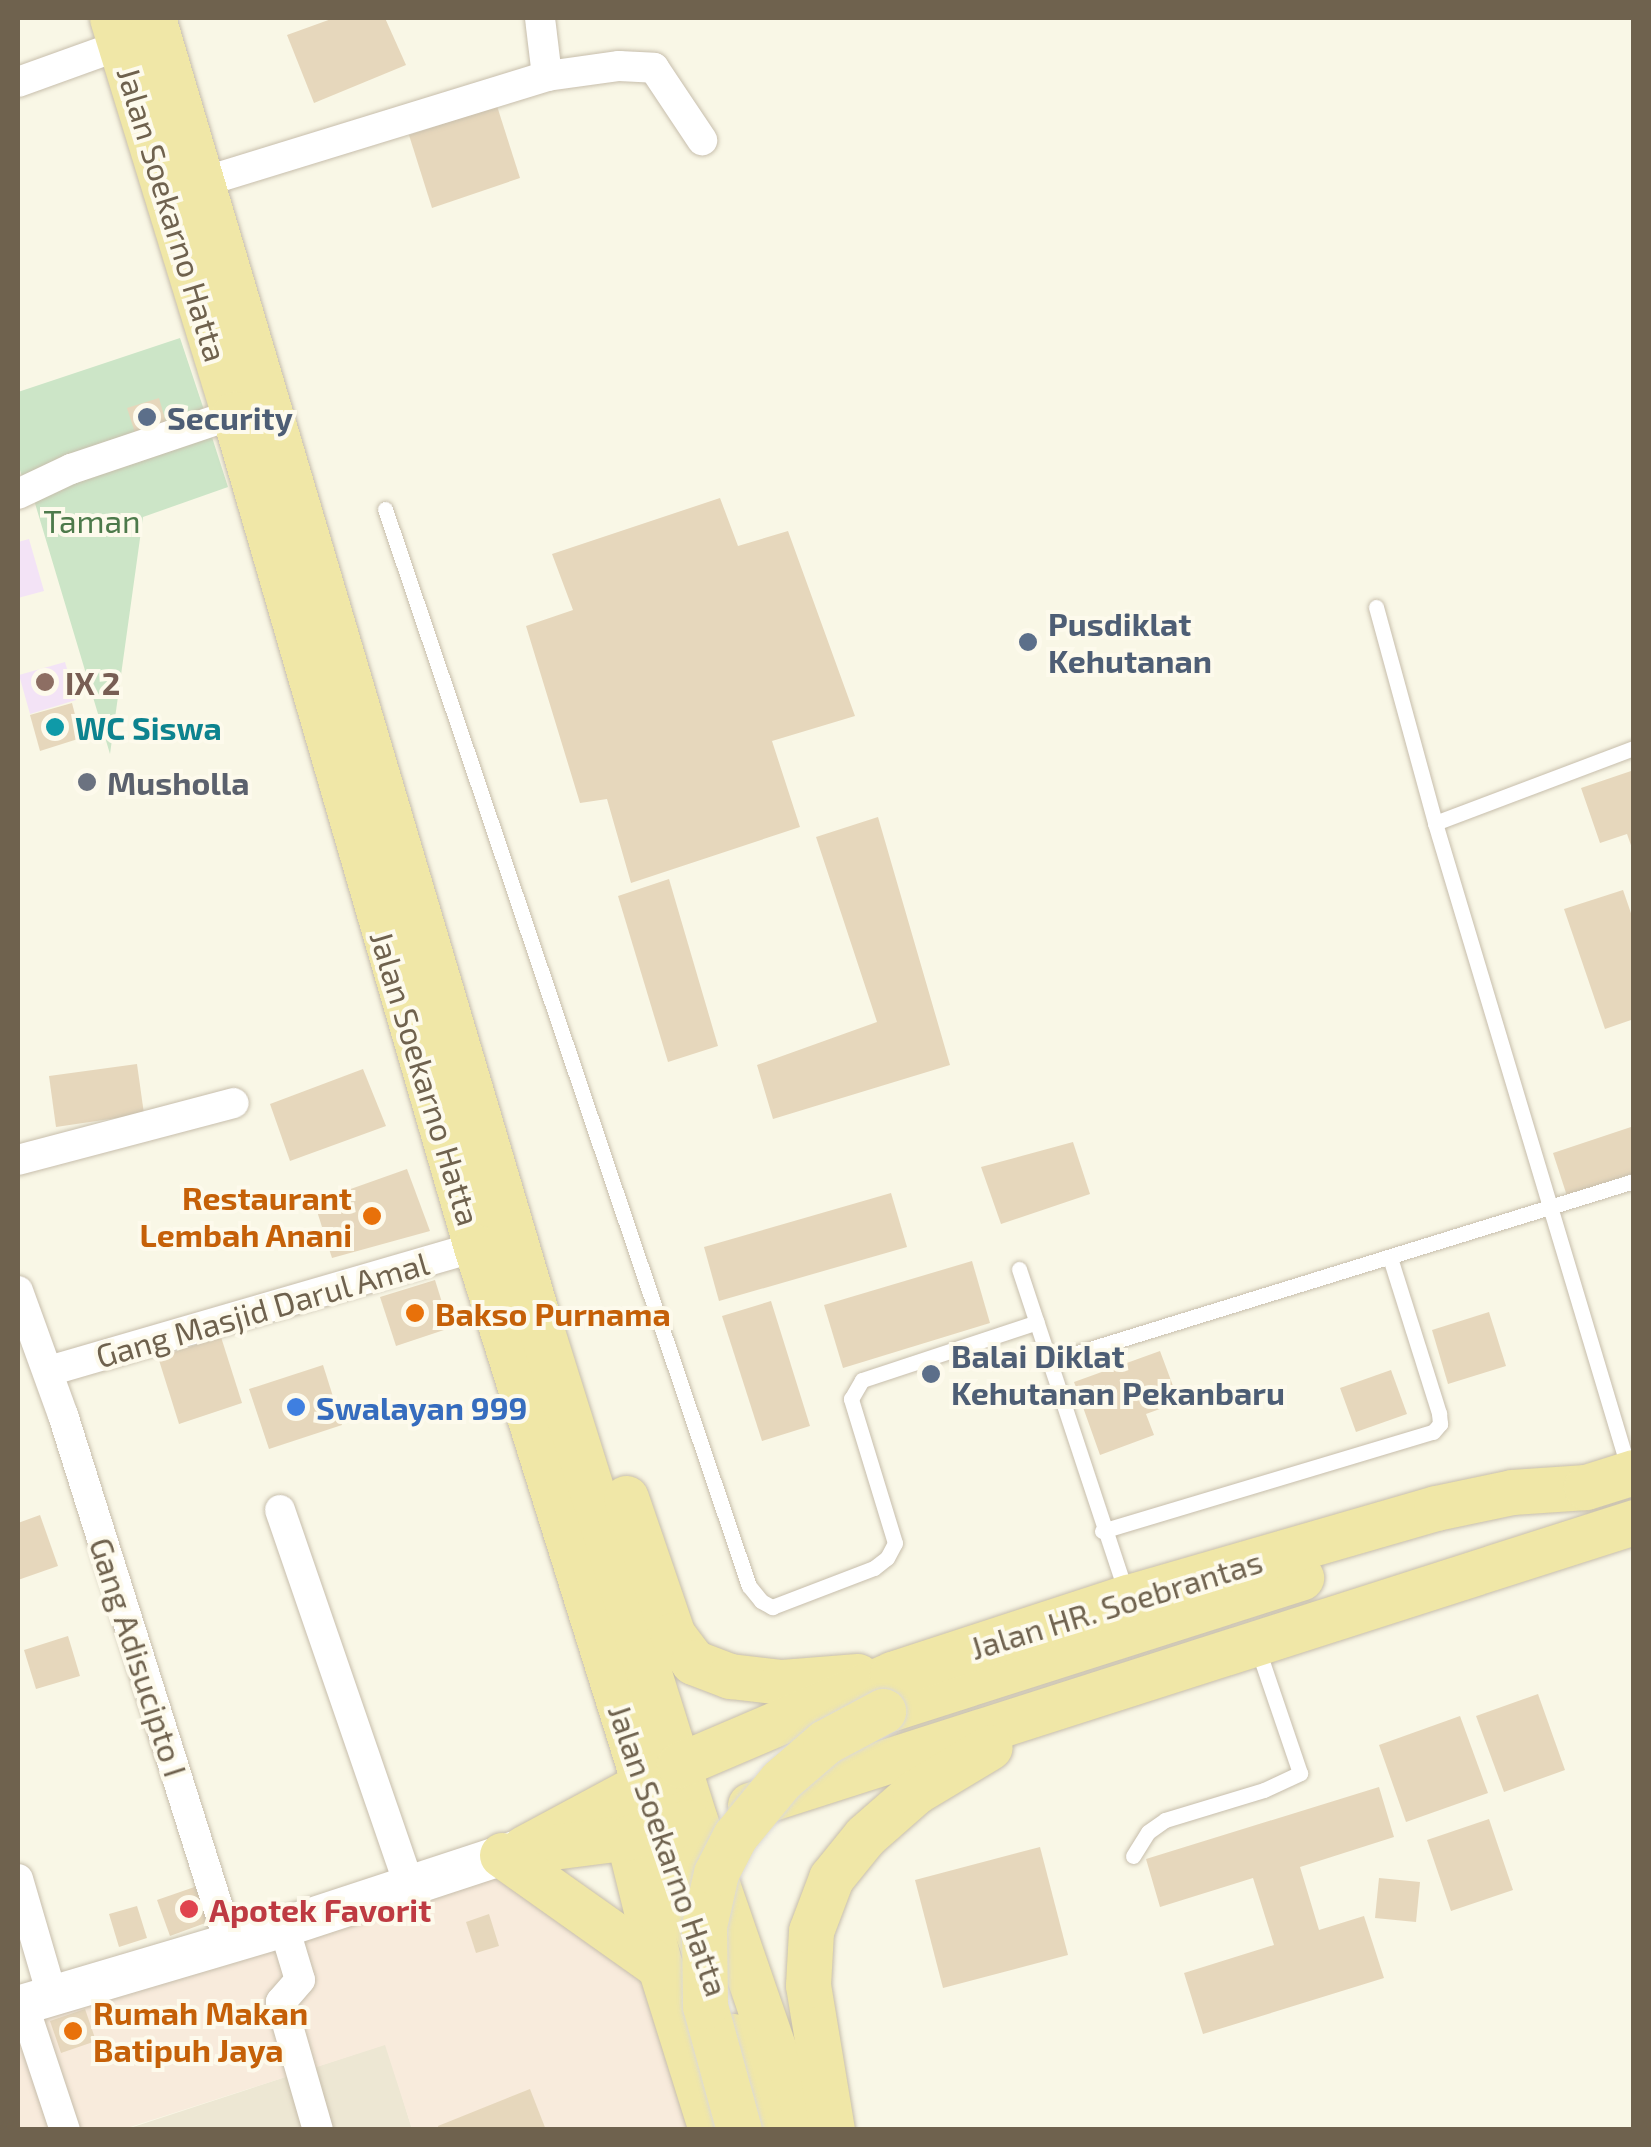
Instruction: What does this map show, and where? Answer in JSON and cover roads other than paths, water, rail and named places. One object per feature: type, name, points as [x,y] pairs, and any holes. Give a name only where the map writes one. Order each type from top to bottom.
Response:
[{"type":"main road","name":"Jalan Soekarno Hatta","points":[[129,27],[202,182],[476,1247],[654,1806],[764,2130]]},
{"type":"main road","name":"Jalan Soekarno Hatta","points":[[129,27],[234,414],[299,570],[540,1322],[654,1806],[802,2130]]},
{"type":"main road","points":[[540,1322],[572,1370],[606,1442],[673,1634],[692,1662],[730,1676],[888,1692],[1586,1488]]},
{"type":"main road","name":"Jalan HR. Soebrantas","points":[[654,1806],[888,1692],[1128,1597],[1436,1508],[1512,1492],[1586,1488],[1632,1473]]},
{"type":"main road","points":[[31,2002],[284,1927],[654,1806],[1056,1707],[1634,1522]]},
{"type":"main road","points":[[739,2130],[710,2036],[703,1979],[704,1926],[716,1873],[735,1836],[781,1780],[888,1692]]},
{"type":"main road","points":[[832,2130],[808,1985],[811,1931],[831,1878],[865,1836],[915,1792],[1056,1707]]},
{"type":"main road","points":[[654,1806],[660,1967],[710,2130]]},
{"type":"main road","points":[[513,1851],[660,1967]]},
{"type":"street","points":[[540,18],[547,76]]},
{"type":"street","points":[[18,82],[129,27]]},
{"type":"street","points":[[202,182],[547,76],[640,64],[654,68],[702,140]]},
{"type":"street","points":[[18,494],[71,469],[234,414]]},
{"type":"street","points":[[18,1160],[234,1104]]},
{"type":"street","name":"Gang Masjid Darul Amal","points":[[49,1372],[476,1247]]},
{"type":"street","name":"Gang Adisucipto I","points":[[18,1291],[49,1372],[229,1942]]},
{"type":"street","points":[[280,1510],[409,1885]]},
{"type":"street","points":[[18,1878],[31,2002],[65,2130]]},
{"type":"street","points":[[284,1927],[300,1980],[281,2002],[318,2130]]},
{"type":"lane","points":[[386,508],[743,1567],[761,1601],[772,1607],[874,1568],[887,1558],[895,1543],[852,1399],[862,1380],[1038,1322]]},
{"type":"lane","points":[[1376,607],[1435,823],[1632,1473]]},
{"type":"lane","points":[[1435,823],[1634,748]]},
{"type":"lane","points":[[1051,1362],[1634,1181]]},
{"type":"lane","points":[[1102,1531],[1433,1432],[1440,1424],[1439,1413],[1390,1258]]},
{"type":"lane","points":[[1019,1268],[1102,1531],[1128,1597]]},
{"type":"lane","points":[[1134,1856],[1148,1832],[1164,1820],[1296,1779],[1300,1773],[1256,1643]]},
{"type":"place","name":"Security","points":[[147,417]]},
{"type":"place","name":"Pusdiklat Kehutanan","points":[[1028,642]]},
{"type":"place","name":"IX 2","points":[[45,682]]},
{"type":"place","name":"WC Siswa","points":[[55,727]]},
{"type":"place","name":"Musholla","points":[[87,782]]},
{"type":"place","name":"Restaurant Lembah Anani","points":[[372,1216]]},
{"type":"place","name":"Bakso Purnama","points":[[415,1313]]},
{"type":"place","name":"Balai Diklat Kehutanan Pekanbaru","points":[[931,1374]]},
{"type":"place","name":"Swalayan 999","points":[[296,1407]]},
{"type":"place","name":"Apotek Favorit","points":[[189,1909]]},
{"type":"place","name":"Rumah Makan Batipuh Jaya","points":[[73,2031]]},
{"type":"park label","name":"Taman","points":[[92,520]]}]
